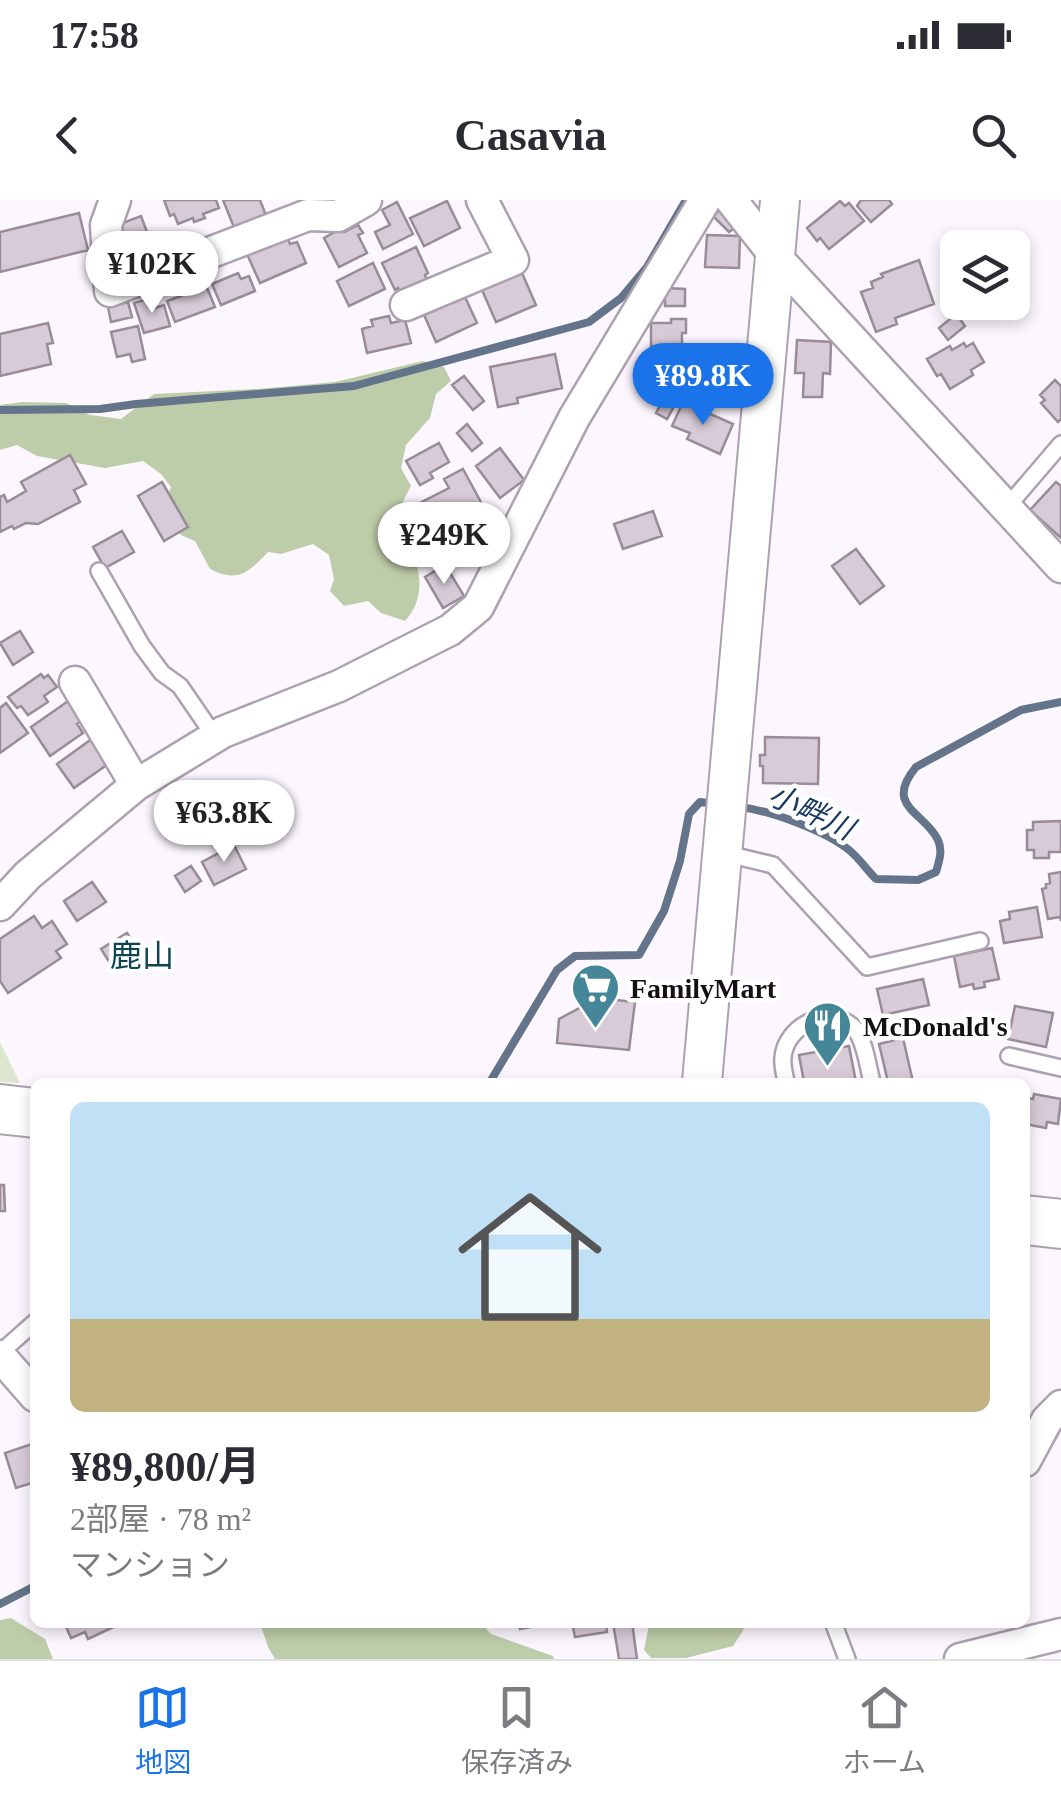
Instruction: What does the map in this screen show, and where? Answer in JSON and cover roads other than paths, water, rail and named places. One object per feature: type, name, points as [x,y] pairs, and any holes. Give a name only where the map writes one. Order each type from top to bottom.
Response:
[{"type":"main road","points":[[0,1109],[30,1112]]},
{"type":"main road","points":[[1030,1221],[1061,1224]]},
{"type":"street","points":[[115,200],[106,225],[110,291],[299,208],[338,216],[366,200]]},
{"type":"street","points":[[406,304],[513,260],[482,200]]},
{"type":"street","points":[[0,905],[28,875],[136,785],[215,737],[339,686],[450,630],[478,608],[574,418],[705,200]]},
{"type":"street","points":[[731,200],[776,257],[1061,567]]},
{"type":"street","points":[[702,1078],[780,200]]},
{"type":"street","points":[[75,682],[136,785]]},
{"type":"street","points":[[0,1354],[30,1390]]},
{"type":"street","points":[[1030,1452],[1047,1420],[1061,1406]]},
{"type":"street","points":[[960,1659],[1061,1634]]},
{"type":"lane","points":[[1008,507],[1061,444]]},
{"type":"lane","points":[[99,571],[142,646],[162,673],[180,686],[215,737]]},
{"type":"lane","points":[[722,853],[773,865],[867,967],[980,941]]},
{"type":"lane","points":[[785,1078],[782,1056],[794,1034],[810,1020],[827,1016],[845,1021],[858,1032],[871,1078]]},
{"type":"lane","points":[[1008,1056],[1061,1068]]},
{"type":"lane","points":[[0,1354],[30,1327]]},
{"type":"lane","points":[[835,1628],[848,1659]]},
{"type":"waterway","points":[[0,410],[100,409],[354,386],[589,322],[621,298],[647,267],[686,200]]},
{"type":"waterway","name":"小畔川","points":[[739,807],[781,817],[826,836],[853,853],[876,879],[918,880],[936,872],[940,852],[932,830],[905,800],[907,780],[916,767],[1021,710],[1061,702]]},
{"type":"waterway","name":"小畔川","points":[[492,1078],[557,970],[575,956],[639,955],[664,911],[680,861],[689,814],[700,802],[715,804]]},
{"type":"waterway","name":"小畔川","points":[[0,1604],[30,1589]]},
{"type":"place","name":"FamilyMart","points":[[595,1030]]},
{"type":"place","name":"McDonald's","points":[[828,1068]]},
{"type":"district","name":"鹿山","points":[[142,956]]}]
